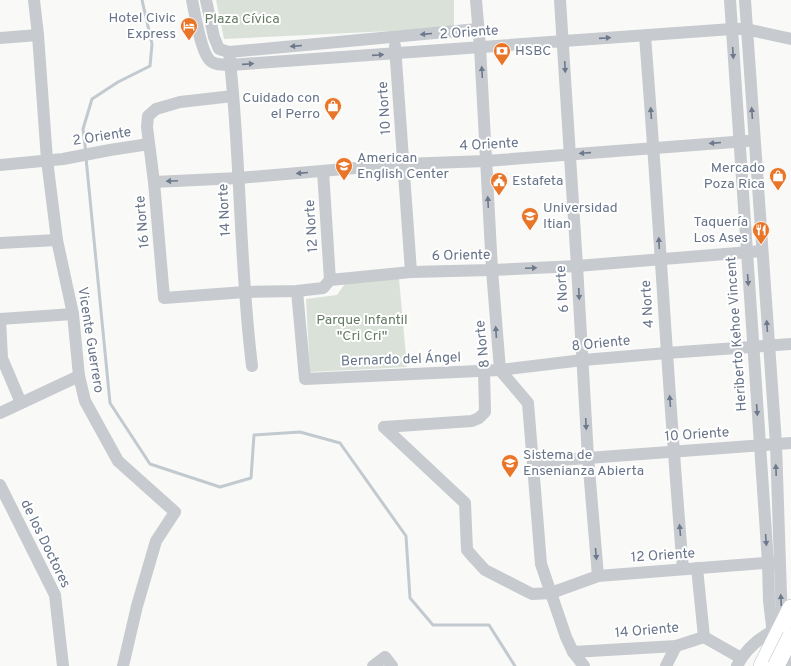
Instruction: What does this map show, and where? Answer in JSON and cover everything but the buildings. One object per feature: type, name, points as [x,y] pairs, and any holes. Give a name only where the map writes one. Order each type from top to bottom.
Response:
[{"type":"main road","points":[[762,666],[780,634],[791,608]]},
{"type":"main road","points":[[778,666],[780,634]]},
{"type":"street","name":"Vicente Guerrero","points":[[34,0],[47,160],[57,240],[73,314],[79,376],[85,401],[118,461],[177,510],[156,541],[137,606],[123,666]]},
{"type":"street","name":"2 Oriente","points":[[192,0],[202,47],[210,62],[218,65],[396,54],[480,46],[732,29],[746,29],[791,39]]},
{"type":"street","points":[[206,0],[214,37],[224,51]]},
{"type":"street","name":"8 Norte","points":[[476,0],[480,46],[492,270],[500,370],[528,403],[541,564],[566,637],[584,666]]},
{"type":"street","name":"6 Norte","points":[[560,0],[588,457],[598,576]]},
{"type":"street","name":"Heriberto Kehoe Vincent","points":[[730,0],[760,445],[774,562],[780,634],[788,666]]},
{"type":"street","name":"Heriberto Kehoe Vincent","points":[[744,0],[776,444],[774,562]]},
{"type":"street","name":"2 Oriente","points":[[224,51],[478,29]]},
{"type":"street","points":[[0,38],[38,35]]},
{"type":"street","name":"4 Norte","points":[[645,36],[654,148],[673,451],[683,569]]},
{"type":"street","name":"10 Norte","points":[[395,37],[411,272]]},
{"type":"street","name":"14 Norte","points":[[224,51],[230,65],[239,178],[245,292],[252,366]]},
{"type":"street","name":"2 Oriente","points":[[0,164],[63,158],[149,144],[148,116],[156,109],[180,102],[232,96]]},
{"type":"street","name":"4 Oriente","points":[[154,182],[239,178],[403,164],[486,161],[754,140]]},
{"type":"street","name":"16 Norte","points":[[149,144],[154,182],[164,298]]},
{"type":"street","name":"12 Norte","points":[[323,171],[330,280]]},
{"type":"street","points":[[0,243],[57,240]]},
{"type":"street","name":"6 Oriente","points":[[164,298],[245,292],[298,291],[323,288],[330,280],[411,272],[577,266],[762,250]]},
{"type":"street","name":"Bernardo del Ángel","points":[[298,291],[305,379],[500,370]]},
{"type":"street","points":[[21,403],[2,358],[0,319],[73,314]]},
{"type":"street","name":"8 Oriente","points":[[500,370],[583,360],[791,344]]},
{"type":"street","name":"12 Oriente","points":[[484,371],[485,412],[479,418],[472,421],[384,427],[465,503],[467,550],[485,570],[532,594],[551,592],[598,576],[774,562]]},
{"type":"street","points":[[0,413],[79,376]]},
{"type":"street","name":"10 Oriente","points":[[533,462],[791,443]]},
{"type":"street","name":"de los Doctores","points":[[0,485],[55,595],[63,666]]},
{"type":"street","points":[[697,568],[704,637],[739,662],[757,640],[780,634]]},
{"type":"street","name":"14 Oriente","points":[[574,652],[676,646],[704,637]]},
{"type":"street","points":[[666,666],[676,646]]},
{"type":"street","points":[[374,666],[385,658],[392,666]]},
{"type":"green space","name":"Plaza Cívica","points":[[216,0],[454,0],[454,28],[224,39]]},
{"type":"green space","name":"Parque Infantil \"Cri Cri\"","points":[[349,278],[399,279],[407,367],[310,372],[306,299],[337,295]]},
{"type":"waterway","points":[[86,153],[83,129],[92,99],[118,82],[150,66],[152,44],[142,0]]},
{"type":"waterway","points":[[86,158],[110,403],[150,464],[220,487],[251,478],[254,435],[300,432],[340,443],[406,536],[410,598],[433,625],[489,625],[515,666]]},
{"type":"place","name":"Hotel Civic Express","points":[[189,41]]},
{"type":"place","name":"HSBC","points":[[502,66]]},
{"type":"place","name":"Cuidado con el Perro","points":[[333,121]]},
{"type":"place","name":"American English Center","points":[[344,181]]},
{"type":"place","name":"Mercado Poza Rica","points":[[778,191]]},
{"type":"place","name":"Estafeta","points":[[499,196]]},
{"type":"place","name":"Universidad Itian","points":[[530,231]]},
{"type":"place","name":"Taquería Los Ases","points":[[761,245]]},
{"type":"place","name":"Sistema de Ensenianza Abierta","points":[[510,478]]}]
